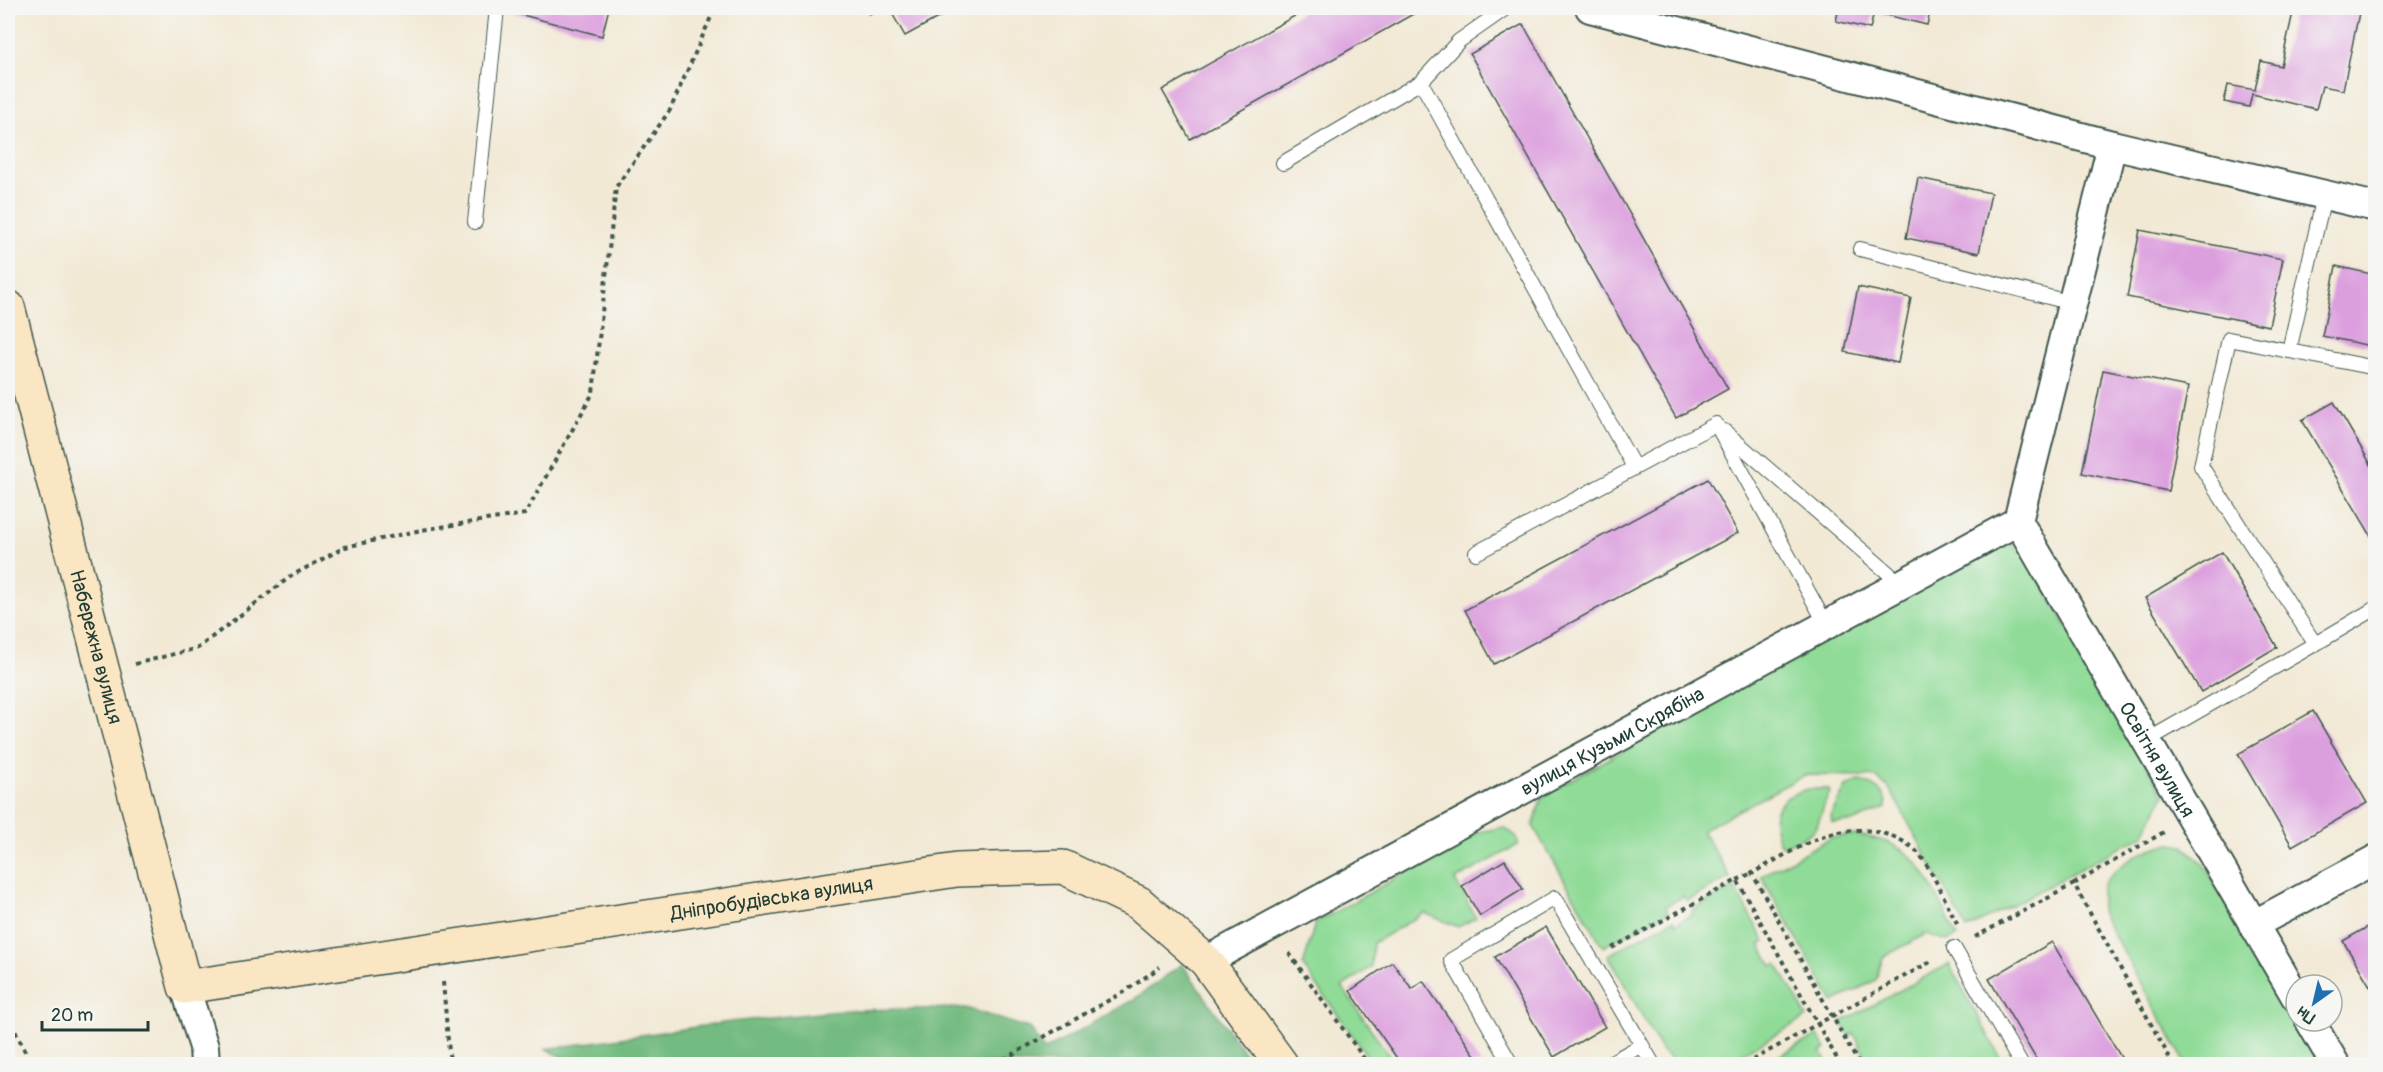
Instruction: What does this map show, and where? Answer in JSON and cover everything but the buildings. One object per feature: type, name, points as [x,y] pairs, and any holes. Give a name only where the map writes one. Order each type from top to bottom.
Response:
[{"type":"street","points":[[1590,8],[2112,145],[2376,207]]},
{"type":"street","points":[[2018,521],[2112,145]]},
{"type":"street","name":"Набережна вулиця","points":[[8,307],[185,987]]},
{"type":"street","name":"вулиця Кузьми Скрябіна","points":[[1206,961],[2018,521]]},
{"type":"street","name":"Освітня вулиця","points":[[2018,521],[2284,978]]},
{"type":"street","points":[[2253,925],[2376,859]]},
{"type":"street","name":"Дніпробудівська вулиця","points":[[185,987],[957,870],[1063,867],[1139,903],[1206,961],[1281,1065]]},
{"type":"street","points":[[185,987],[204,1047],[206,1065]]},
{"type":"street","points":[[2317,1033],[2335,1065]]},
{"type":"lane","points":[[475,222],[497,8]]},
{"type":"lane","points":[[1283,163],[1420,82],[1459,41],[1506,8]]},
{"type":"lane","points":[[1420,82],[1634,468]]},
{"type":"lane","points":[[2289,351],[2324,196]]},
{"type":"lane","points":[[1860,249],[2072,303]]},
{"type":"lane","points":[[2315,644],[2200,466],[2229,339],[2376,368]]},
{"type":"lane","points":[[1476,554],[1716,424]]},
{"type":"lane","points":[[1716,424],[1901,584]]},
{"type":"lane","points":[[1716,424],[1826,624]]},
{"type":"lane","points":[[2146,741],[2376,608]]},
{"type":"lane","points":[[1511,1065],[1451,960],[1555,898],[1653,1065]]},
{"type":"lane","points":[[1954,948],[2021,1065]]},
{"type":"lane","points":[[1608,1065],[1642,1045]]},
{"type":"path","points":[[102,672],[198,648],[291,576],[345,547],[421,530],[525,514],[593,393],[616,187],[670,110],[715,8]]},
{"type":"path","points":[[1745,1065],[2074,884],[2190,817]]},
{"type":"path","points":[[1591,959],[1828,833],[1851,829],[1872,830],[1896,837],[1917,852],[1967,941]]},
{"type":"path","points":[[1752,873],[1859,1065]]},
{"type":"path","points":[[1737,880],[1840,1065]]},
{"type":"path","points":[[2074,884],[2173,1065]]},
{"type":"path","points":[[1270,926],[1368,1065]]},
{"type":"path","points":[[441,949],[450,1065]]},
{"type":"path","points":[[996,1065],[1127,990]]},
{"type":"path","points":[[8,1015],[31,1065]]},
{"type":"green space","points":[[1992,544],[2010,544],[2026,556],[2164,795],[2144,835],[1967,929],[1889,788],[1877,778],[1869,776],[1805,775],[1702,830],[1730,877],[1687,901],[1684,896],[1666,906],[1668,912],[1603,947],[1533,826],[1542,796]]},
{"type":"green space","points":[[1859,781],[1869,784],[1882,793],[1886,808],[1852,822],[1832,823],[1831,815],[1846,787]]},
{"type":"green space","points":[[1809,789],[1828,789],[1830,792],[1818,823],[1808,835],[1782,846],[1777,838],[1775,813],[1788,797]]},
{"type":"green space","points":[[1504,827],[1517,837],[1518,845],[1455,880],[1476,918],[1458,927],[1424,913],[1373,943],[1371,967],[1342,987],[1395,1064],[1373,1064],[1303,966],[1315,923],[1479,832]]},
{"type":"green space","points":[[1850,835],[1874,838],[1908,854],[1929,880],[1957,936],[1948,941],[1926,934],[1883,957],[1876,980],[1833,1002],[1761,876],[1831,838]]},
{"type":"green space","points":[[2172,844],[2183,846],[2203,863],[2284,1003],[2284,1033],[2301,1033],[2319,1064],[2186,1064],[2101,912],[2102,889],[2114,873],[2122,865],[2142,853]]},
{"type":"green space","points":[[1734,887],[1765,942],[1760,945],[1772,966],[1777,964],[1807,1017],[1724,1064],[1676,1064],[1662,1051],[1608,955],[1673,920],[1676,924],[1693,914],[1692,910]]},
{"type":"green space","points":[[1182,964],[1252,1064],[575,1064],[546,1049],[730,1022],[849,1010],[966,1008],[1031,1029],[1044,1051],[1136,998]]},
{"type":"green space","points":[[1949,964],[2004,1064],[1865,1064],[1860,1056],[1864,1053],[1854,1034],[1849,1036],[1841,1022]]},
{"type":"green space","points":[[1818,1035],[1826,1049],[1821,1052],[1828,1064],[1763,1064]]}]
